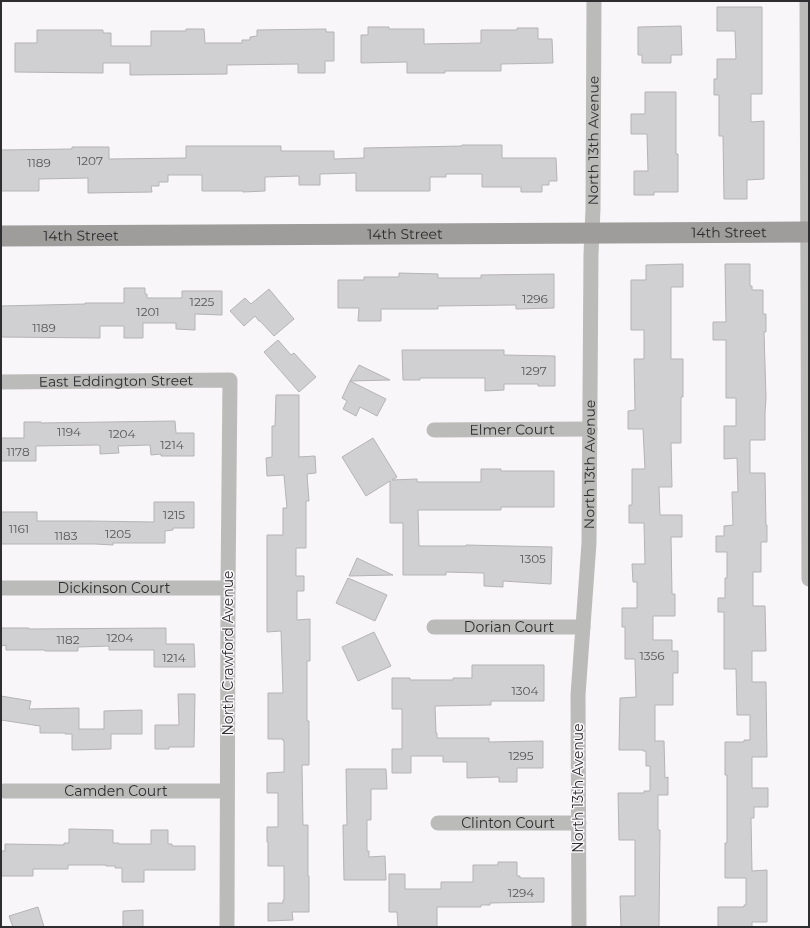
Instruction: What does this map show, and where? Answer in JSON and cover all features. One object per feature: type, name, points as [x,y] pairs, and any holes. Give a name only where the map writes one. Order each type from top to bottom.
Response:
[{"type":"street","name":"North 13th Avenue","points":[[579,927],[578,694],[589,542],[594,1]]},
{"type":"street","points":[[807,1],[809,232],[809,579]]},
{"type":"street","name":"14th Street","points":[[1,236],[809,232]]},
{"type":"street","name":"East Eddington Street","points":[[1,382],[230,380]]},
{"type":"street","name":"North Crawford Avenue","points":[[227,927],[230,380]]},
{"type":"street","name":"Elmer Court","points":[[434,430],[590,429]]},
{"type":"street","name":"Dickinson Court","points":[[1,588],[228,588]]},
{"type":"street","name":"Dorian Court","points":[[434,627],[583,627]]},
{"type":"street","name":"Camden Court","points":[[4,791],[227,791]]},
{"type":"street","name":"Clinton Court","points":[[438,823],[578,823]]},
{"type":"building","points":[[717,7],[762,7],[762,94],[751,94],[751,122],[764,121],[764,179],[747,180],[747,199],[724,199],[723,136],[719,136],[719,95],[714,95],[714,79],[717,79],[717,59],[736,59],[735,31],[717,31]]},
{"type":"building","points":[[681,26],[682,55],[671,55],[671,63],[642,63],[642,55],[638,55],[638,27]]},
{"type":"building","points":[[368,27],[389,27],[389,29],[424,29],[424,44],[481,43],[481,30],[517,30],[517,28],[538,28],[538,39],[552,39],[553,63],[501,64],[501,71],[407,73],[407,62],[361,63],[361,35],[368,35]]},
{"type":"building","points":[[186,29],[204,29],[205,43],[242,43],[242,40],[250,40],[250,37],[257,36],[257,30],[326,29],[326,32],[334,32],[334,61],[325,61],[325,73],[298,73],[298,64],[227,65],[227,74],[130,75],[130,63],[103,63],[103,73],[15,72],[15,43],[37,43],[37,30],[103,30],[103,33],[111,33],[111,46],[151,46],[151,31],[186,31]]},
{"type":"building","points":[[645,92],[676,92],[676,154],[678,154],[678,192],[654,192],[654,195],[634,195],[634,171],[648,171],[647,134],[631,134],[631,114],[645,114]]},
{"type":"building","points":[[502,145],[502,158],[556,158],[557,181],[549,181],[549,185],[542,185],[542,192],[521,192],[521,187],[482,187],[482,174],[446,174],[446,177],[430,177],[430,191],[356,191],[356,173],[320,174],[320,185],[299,185],[299,176],[265,177],[265,191],[243,192],[202,191],[202,175],[168,175],[168,182],[159,182],[159,186],[151,186],[152,192],[88,193],[88,178],[39,179],[39,191],[1,191],[1,150],[109,147],[109,159],[186,158],[186,146],[281,146],[281,151],[334,151],[334,159],[364,158],[364,148]]},
{"type":"building","points":[[683,264],[683,287],[671,287],[671,359],[683,359],[681,443],[671,443],[672,487],[659,487],[660,515],[682,515],[682,537],[671,537],[672,594],[675,594],[675,616],[653,616],[653,640],[672,640],[672,651],[678,651],[678,673],[673,673],[673,705],[655,705],[655,741],[664,741],[665,778],[668,777],[668,795],[658,795],[658,830],[660,830],[659,927],[621,927],[620,896],[635,896],[635,840],[619,840],[618,793],[644,793],[644,791],[650,791],[650,766],[646,766],[646,751],[619,750],[620,698],[636,697],[635,659],[625,659],[625,627],[622,627],[622,608],[637,608],[637,582],[633,582],[632,564],[645,564],[644,523],[629,523],[629,505],[632,505],[632,469],[645,469],[643,429],[628,429],[628,411],[635,410],[634,359],[644,359],[644,330],[631,330],[631,280],[646,280],[646,265]]},
{"type":"building","points":[[725,264],[750,264],[750,286],[752,286],[752,290],[763,290],[763,314],[766,314],[766,332],[764,332],[766,398],[765,440],[750,440],[750,473],[765,473],[767,525],[767,542],[761,542],[761,572],[753,572],[753,606],[765,606],[766,651],[752,651],[752,682],[766,682],[767,757],[752,757],[752,788],[768,788],[768,807],[754,807],[754,818],[751,818],[752,871],[767,870],[767,922],[752,922],[752,927],[718,927],[718,907],[744,907],[744,905],[746,905],[746,878],[725,878],[725,843],[727,843],[727,775],[725,775],[725,742],[744,742],[744,740],[750,740],[750,715],[737,715],[736,669],[724,669],[724,612],[718,612],[718,598],[725,598],[727,552],[716,552],[716,536],[724,536],[724,526],[733,525],[732,492],[738,492],[737,458],[724,459],[724,426],[736,426],[736,398],[726,398],[726,340],[713,340],[713,322],[726,322]]},
{"type":"building","points":[[399,273],[438,274],[438,278],[481,278],[481,275],[554,274],[554,308],[516,309],[516,305],[438,306],[438,309],[381,309],[381,321],[358,321],[359,308],[338,308],[338,280],[364,280],[364,277],[399,277]]},
{"type":"building","points":[[124,288],[145,288],[147,298],[182,298],[182,291],[222,291],[222,315],[195,314],[195,330],[176,329],[176,323],[143,323],[143,338],[124,338],[124,326],[100,326],[100,338],[1,337],[1,306],[124,303]]},
{"type":"building","points":[[269,289],[294,319],[274,336],[255,316],[244,326],[230,311],[245,298],[251,304]]},
{"type":"building","points":[[278,340],[291,355],[294,353],[316,377],[299,392],[264,352]]},
{"type":"building","points":[[402,350],[504,350],[504,355],[555,356],[555,386],[538,386],[538,384],[504,384],[504,390],[485,391],[485,378],[420,378],[420,380],[403,380]]},
{"type":"building","points":[[359,365],[390,380],[350,381]]},
{"type":"building","points":[[350,381],[386,399],[377,416],[360,407],[356,416],[343,409],[347,401],[342,398]]},
{"type":"building","points":[[276,395],[299,395],[299,457],[315,456],[316,473],[307,474],[309,501],[306,501],[306,548],[296,548],[296,576],[304,576],[304,591],[297,591],[297,620],[310,619],[310,661],[307,661],[309,765],[302,765],[303,825],[308,825],[309,912],[292,912],[293,920],[268,921],[268,903],[283,903],[284,900],[284,866],[268,866],[267,842],[267,827],[278,827],[278,793],[267,793],[267,773],[284,772],[284,741],[283,739],[268,739],[268,693],[283,693],[281,631],[267,632],[267,535],[283,535],[283,508],[287,508],[284,475],[267,476],[266,458],[272,457],[272,426],[275,426]]},
{"type":"building","points":[[175,421],[176,433],[194,433],[194,456],[161,456],[161,454],[151,455],[150,445],[118,446],[119,453],[100,454],[100,446],[98,445],[36,446],[36,461],[1,461],[1,438],[24,438],[24,422]]},
{"type":"building","points":[[373,438],[397,477],[392,480],[417,479],[417,482],[481,482],[481,469],[501,469],[501,471],[554,471],[554,507],[501,507],[501,510],[418,510],[419,546],[466,545],[552,547],[551,584],[503,581],[503,587],[484,586],[484,573],[446,572],[446,575],[403,575],[403,523],[390,523],[390,481],[366,496],[342,457]]},
{"type":"building","points":[[154,502],[194,502],[194,528],[173,528],[173,530],[165,531],[165,543],[113,543],[113,545],[1,544],[1,512],[37,512],[37,521],[154,522]]},
{"type":"building","points":[[357,558],[393,575],[349,576]]},
{"type":"building","points":[[348,578],[387,595],[375,621],[336,603]]},
{"type":"building","points":[[1,628],[166,628],[166,644],[194,644],[195,667],[154,667],[154,650],[109,650],[109,646],[78,647],[78,651],[6,650],[6,645],[1,646]]},
{"type":"building","points":[[374,632],[391,666],[358,681],[342,647]]},
{"type":"building","points":[[472,665],[544,665],[544,701],[491,701],[491,705],[435,706],[437,738],[489,738],[489,742],[543,741],[543,768],[517,768],[517,782],[499,782],[499,777],[467,778],[467,762],[443,762],[443,756],[411,756],[411,773],[392,773],[392,749],[402,749],[402,709],[392,709],[392,678],[410,678],[410,680],[453,680],[453,678],[472,678]]},
{"type":"building","points":[[178,694],[195,694],[194,747],[169,747],[169,749],[155,749],[155,725],[179,725]]},
{"type":"building","points":[[1,696],[31,701],[29,709],[79,708],[79,729],[104,729],[104,711],[142,710],[142,734],[111,734],[111,749],[72,750],[72,734],[40,733],[40,726],[1,720]]},
{"type":"building","points":[[346,769],[386,769],[387,789],[371,789],[371,820],[367,820],[367,851],[369,851],[369,857],[385,856],[386,880],[344,880],[343,825],[347,825]]},
{"type":"building","points":[[69,829],[113,830],[113,843],[119,844],[151,844],[151,830],[168,830],[168,844],[172,844],[172,846],[195,846],[195,870],[144,870],[144,882],[122,882],[122,868],[115,868],[115,866],[106,865],[68,865],[68,869],[33,869],[33,876],[1,876],[1,851],[5,851],[5,844],[64,845],[64,843],[69,843]]},
{"type":"building","points":[[498,862],[517,862],[517,876],[520,876],[520,878],[544,878],[544,902],[490,903],[490,905],[481,905],[481,907],[437,907],[437,927],[398,927],[397,912],[389,912],[389,874],[405,874],[405,889],[441,889],[441,882],[473,882],[473,865],[498,865]]},
{"type":"building","points":[[38,907],[44,927],[13,927],[9,916]]},
{"type":"building","points":[[143,910],[143,927],[123,927],[123,911]]}]
